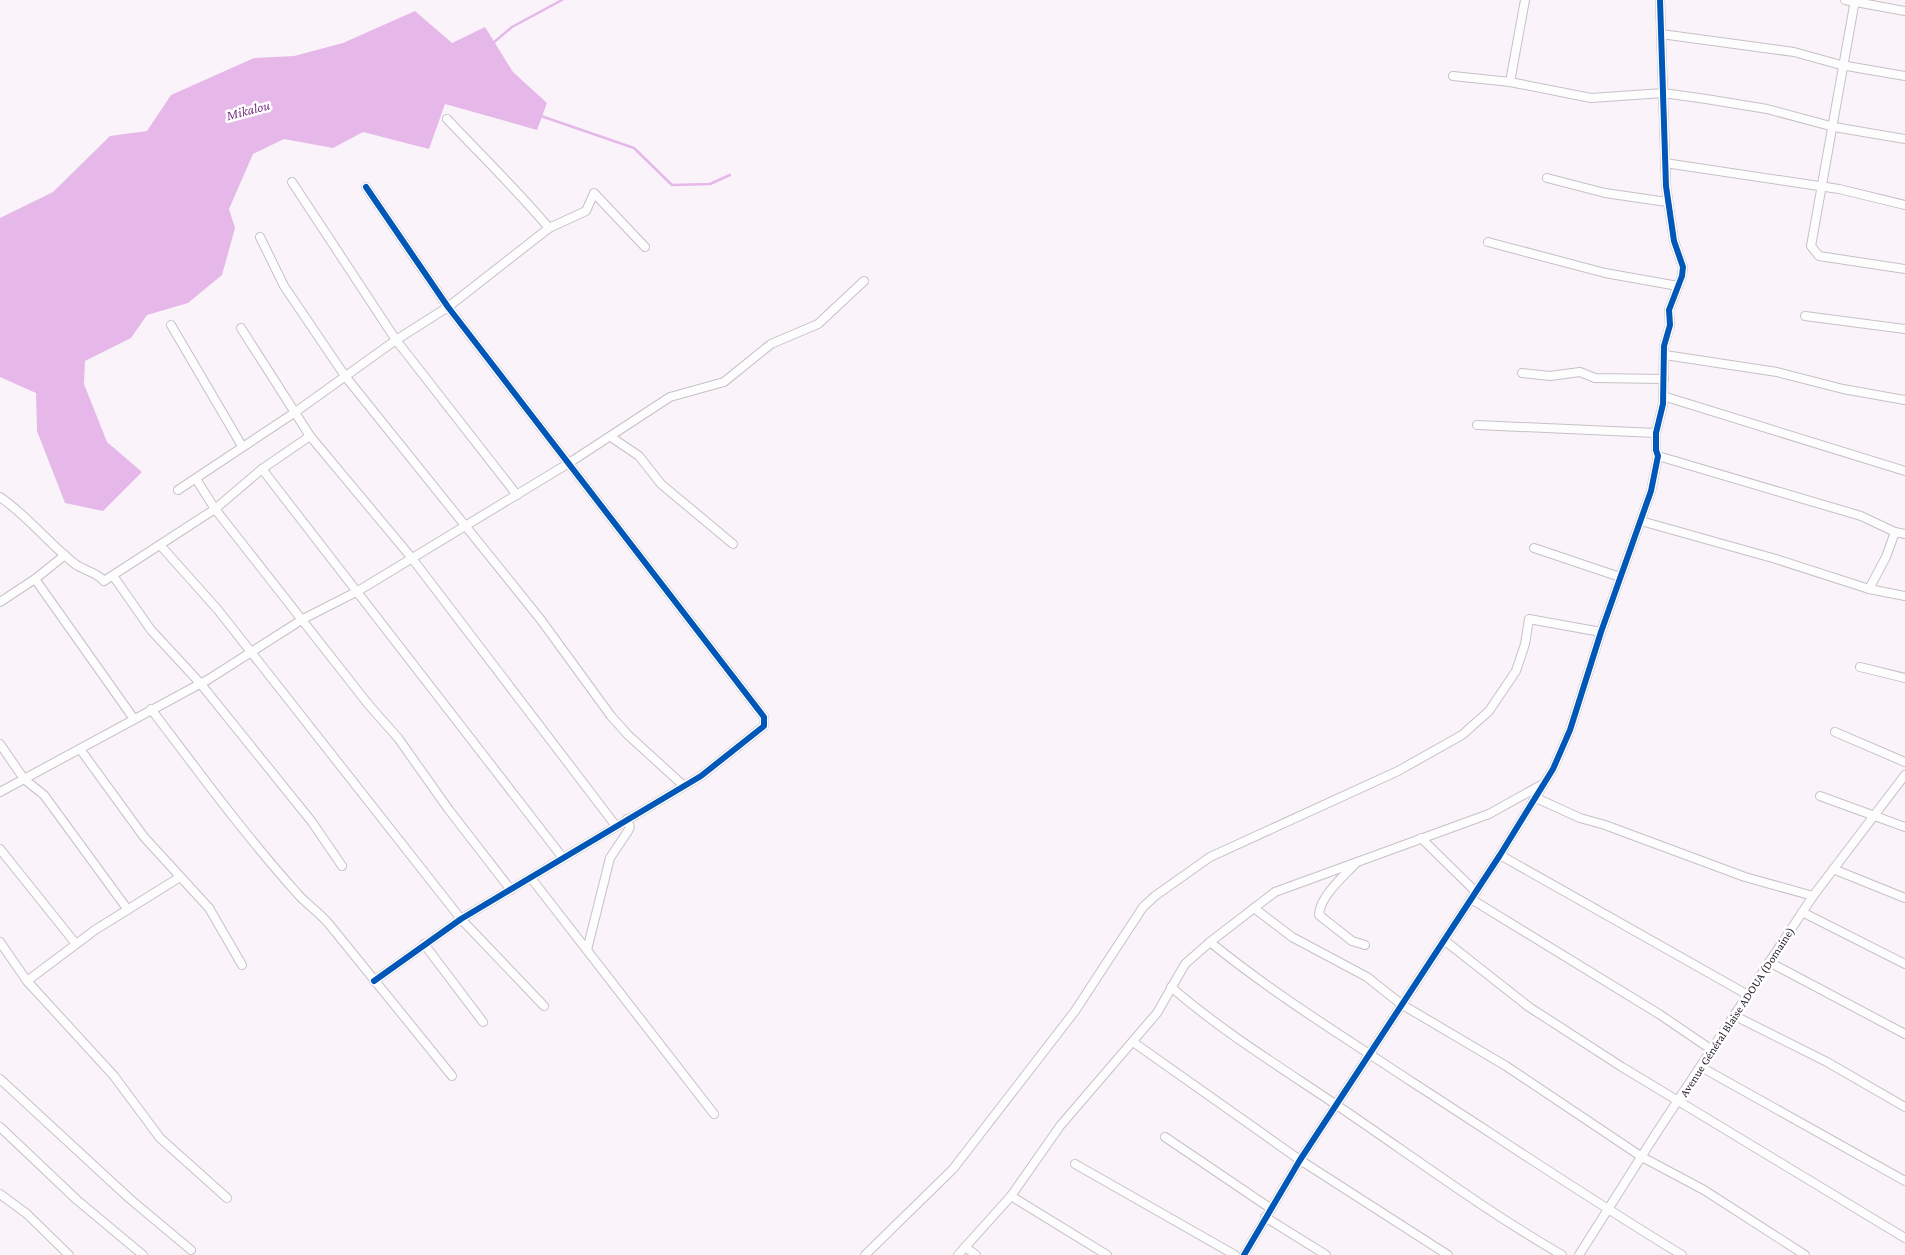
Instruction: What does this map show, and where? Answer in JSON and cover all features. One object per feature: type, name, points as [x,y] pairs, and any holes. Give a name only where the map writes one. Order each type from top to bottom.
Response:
[{"type":"street","points":[[1510,82],[1525,0]]},
{"type":"street","points":[[1244,1255],[1270,1208],[1335,1104],[1476,892],[1545,782],[1570,730],[1601,632],[1641,521],[1658,456],[1656,433],[1664,396],[1669,310],[1683,267],[1674,241],[1667,202],[1660,0]]},
{"type":"street","points":[[1845,0],[1905,11]]},
{"type":"street","points":[[1855,1],[1842,66],[1834,127],[1811,246],[1819,256],[1905,269]]},
{"type":"street","points":[[1661,34],[1794,52],[1842,66],[1905,76]]},
{"type":"street","points":[[1453,76],[1510,82],[1591,98],[1663,93],[1767,109],[1834,127],[1905,139]]},
{"type":"street","points":[[447,119],[496,172],[520,194],[549,228]]},
{"type":"street","points":[[1665,163],[1823,186],[1905,204]]},
{"type":"street","points":[[1547,178],[1605,193],[1667,202]]},
{"type":"street","points":[[292,182],[396,340],[517,495]]},
{"type":"street","points":[[366,187],[448,307],[764,717],[764,726],[737,749],[684,786],[460,919],[374,981]]},
{"type":"street","points":[[178,490],[242,446],[294,414],[396,340],[448,307],[549,228],[586,211],[594,193],[646,247]]},
{"type":"street","points":[[260,237],[284,286],[345,376],[541,620],[611,716],[628,735],[684,786]]},
{"type":"street","points":[[1488,242],[1605,273],[1678,286]]},
{"type":"street","points":[[0,792],[200,683],[303,619],[358,591],[464,525],[569,464],[670,397],[724,382],[771,344],[818,324],[864,281]]},
{"type":"street","points":[[1805,316],[1905,329]]},
{"type":"street","points":[[171,325],[242,446]]},
{"type":"street","points":[[241,328],[294,414],[310,436],[411,557],[616,826]]},
{"type":"street","points":[[1665,355],[1777,372],[1842,389],[1905,400]]},
{"type":"street","points":[[1522,373],[1550,376],[1580,372],[1595,378],[1664,379]]},
{"type":"street","points":[[1664,396],[1905,470]]},
{"type":"street","points":[[1477,425],[1656,433]]},
{"type":"street","points":[[0,497],[19,510],[35,530],[50,539],[77,565],[101,576],[104,581],[114,577],[215,509],[262,469],[310,436]]},
{"type":"street","points":[[611,437],[639,456],[661,484],[733,544]]},
{"type":"street","points":[[1658,456],[1860,516],[1895,532],[1905,534]]},
{"type":"street","points":[[262,469],[563,858]]},
{"type":"street","points":[[196,479],[215,509],[368,704],[398,738],[449,810],[511,890]]},
{"type":"street","points":[[1641,521],[1776,559],[1869,589],[1905,596]]},
{"type":"street","points":[[1869,589],[1886,557],[1895,532]]},
{"type":"street","points":[[161,546],[251,652],[460,919],[544,1006]]},
{"type":"street","points":[[1534,548],[1620,578]]},
{"type":"street","points":[[0,602],[35,579],[65,555]]},
{"type":"street","points":[[114,577],[151,630],[200,683],[312,822],[342,866]]},
{"type":"street","points":[[35,579],[134,719]]},
{"type":"street","points":[[865,1255],[953,1169],[1075,1011],[1136,916],[1155,896],[1210,857],[1398,771],[1462,735],[1489,711],[1516,672],[1525,644],[1529,619],[1601,632]]},
{"type":"street","points":[[1860,667],[1905,678]]},
{"type":"street","points":[[151,709],[282,876],[298,895],[317,910],[452,1076]]},
{"type":"street","points":[[1835,732],[1905,762]]},
{"type":"street","points":[[0,744],[24,779],[44,795],[128,910]]},
{"type":"street","points":[[80,749],[144,837],[208,908],[242,965]]},
{"type":"street","name":"Avenue Général Blaise ADOUA (Domaine)","points":[[1579,1255],[1812,896],[1876,816],[1905,775]]},
{"type":"street","points":[[958,1255],[1011,1196],[1060,1126],[1157,1013],[1170,987],[1185,964],[1210,942],[1254,908],[1284,888],[1490,814],[1545,782]]},
{"type":"street","points":[[1820,796],[1905,826]]},
{"type":"street","points":[[1536,798],[1580,818],[1606,825],[1745,877],[1812,896]]},
{"type":"street","points":[[587,950],[610,858],[630,827],[627,819]]},
{"type":"street","points":[[1421,838],[1476,892]]},
{"type":"street","points":[[0,849],[76,944]]},
{"type":"street","points":[[1500,855],[1748,995]]},
{"type":"street","points":[[1356,862],[1332,890],[1322,905],[1319,915],[1352,941],[1365,945]]},
{"type":"street","points":[[1833,869],[1905,898]]},
{"type":"street","points":[[27,981],[76,944],[180,877]]},
{"type":"street","points":[[531,878],[714,1114]]},
{"type":"street","points":[[1471,899],[1659,1014],[1712,1050]]},
{"type":"street","points":[[1254,908],[1292,937],[1367,977],[1401,1004],[1506,1066],[1642,1157],[1704,1190],[1805,1255]]},
{"type":"street","points":[[1802,912],[1905,964]]},
{"type":"street","points":[[1444,940],[1529,1007],[1622,1067],[1905,1238]]},
{"type":"street","points":[[0,942],[27,981],[114,1076],[160,1138],[227,1198]]},
{"type":"street","points":[[1210,942],[1243,969],[1369,1053],[1608,1210],[1682,1255]]},
{"type":"street","points":[[424,944],[483,1022]]},
{"type":"street","points":[[1769,962],[1905,1034]]},
{"type":"street","points":[[1170,987],[1222,1026],[1516,1228],[1562,1255]]},
{"type":"street","points":[[1735,1016],[1827,1062],[1905,1107]]},
{"type":"street","points":[[1133,1042],[1300,1160],[1448,1255]]},
{"type":"street","points":[[1701,1067],[1905,1181]]},
{"type":"street","points":[[0,1079],[116,1186],[191,1250]]},
{"type":"street","points":[[0,1127],[77,1200],[143,1254]]},
{"type":"street","points":[[1165,1137],[1270,1208]]},
{"type":"street","points":[[1075,1164],[1235,1255]]},
{"type":"street","points":[[0,1194],[27,1214],[69,1255]]},
{"type":"street","points":[[1011,1196],[1106,1255]]},
{"type":"street","points":[[1265,1217],[1326,1255]]},
{"type":"street","points":[[965,1247],[976,1255]]},
{"type":"water","points":[[415,11],[452,43],[485,27],[513,72],[547,103],[537,130],[445,104],[429,149],[363,132],[333,148],[284,139],[253,154],[229,209],[235,228],[222,275],[188,303],[147,315],[131,338],[85,361],[84,384],[107,442],[142,472],[103,511],[65,503],[37,431],[36,393],[0,377],[0,218],[53,192],[110,136],[147,131],[171,95],[254,58],[294,56],[343,43]]},
{"type":"waterway","name":"Mikalou","points":[[493,43],[512,27],[562,0]]},
{"type":"waterway","points":[[541,116],[634,148],[672,185],[710,184],[730,175]]},
{"type":"cycle path","points":[[1244,1255],[1300,1160],[1500,855],[1553,769],[1570,730],[1601,632],[1651,491],[1658,456],[1656,433],[1663,404],[1664,346],[1670,325],[1669,310],[1682,276],[1683,267],[1674,241],[1666,186],[1660,0]]},
{"type":"cycle path","points":[[366,187],[448,307],[764,717],[764,726],[701,776],[461,919],[374,981]]}]
